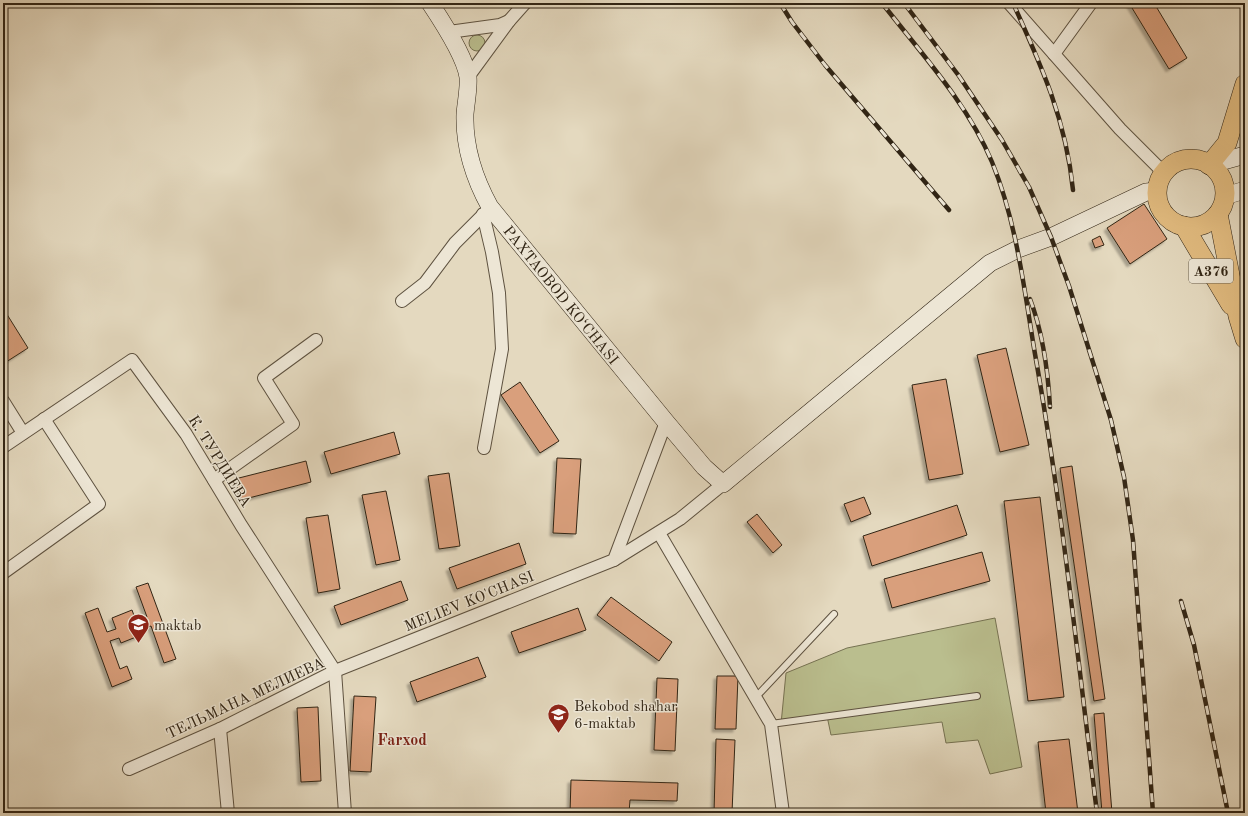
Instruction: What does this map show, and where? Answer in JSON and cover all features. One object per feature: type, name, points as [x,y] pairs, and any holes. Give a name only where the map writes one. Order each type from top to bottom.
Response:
[{"type":"main road","points":[[1210,165],[1227,143],[1245,84]]},
{"type":"main road","points":[[1190,160],[1200,161],[1210,165],[1221,178],[1225,196],[1223,205],[1218,214],[1203,225],[1184,226],[1172,221],[1166,216],[1158,200],[1157,191],[1164,173],[1170,166],[1190,160]]},
{"type":"main road","name":"A376","points":[[1218,214],[1238,316]]},
{"type":"main road","name":"A376","points":[[1184,226],[1238,316]]},
{"type":"main road","points":[[1238,316],[1245,339]]},
{"type":"street","points":[[430,3],[449,32],[468,76],[509,21],[525,3]]},
{"type":"street","points":[[1009,3],[1120,129],[1164,173]]},
{"type":"street","points":[[1054,54],[1091,3]]},
{"type":"street","points":[[449,32],[500,25],[509,21]]},
{"type":"street","name":"PAXTAOBOD KO‘CHASI","points":[[468,76],[465,115],[466,145],[487,211],[704,467],[723,484]]},
{"type":"street","points":[[1210,165],[1245,155]]},
{"type":"street","points":[[1225,196],[1245,190]]},
{"type":"street","points":[[723,484],[990,263],[1018,249],[1051,237],[1146,192],[1157,191]]},
{"type":"street","points":[[402,301],[424,283],[455,243],[487,211]]},
{"type":"street","points":[[484,448],[502,349],[499,293],[487,211]]},
{"type":"street","points":[[214,480],[293,424],[264,378],[316,340]]},
{"type":"street","name":"К. ТУРДИЕВА","points":[[3,447],[132,360],[186,434],[335,671]]},
{"type":"street","points":[[3,402],[23,433]]},
{"type":"street","points":[[3,573],[99,504],[44,419]]},
{"type":"street","points":[[614,560],[666,422]]},
{"type":"street","name":"MELIEV KO'CHASI","points":[[335,671],[614,560],[680,519],[723,484]]},
{"type":"street","points":[[659,533],[772,724],[783,813]]},
{"type":"street","name":"ТЕЛЬМАНА МЕЛИЕВА","points":[[128,769],[220,729],[335,671],[345,813]]},
{"type":"street","points":[[220,729],[228,813]]},
{"type":"lane","points":[[756,697],[834,614]]},
{"type":"lane","points":[[772,724],[977,696]]},
{"type":"green space","points":[[477,35],[483,37],[485,43],[483,49],[477,51],[471,49],[469,43],[471,37]]},
{"type":"green space","points":[[995,618],[1022,767],[990,774],[978,740],[946,743],[942,722],[831,735],[827,716],[781,724],[786,673],[847,648]]},
{"type":"building","points":[[1129,3],[1154,3],[1187,58],[1169,69]]},
{"type":"building","points":[[1144,204],[1167,239],[1130,264],[1107,228]]},
{"type":"building","points":[[1100,236],[1104,245],[1095,248],[1092,240]]},
{"type":"building","points":[[3,308],[28,348],[3,364]]},
{"type":"building","points":[[1006,348],[1029,445],[1000,452],[977,355]]},
{"type":"building","points":[[946,379],[963,474],[929,480],[912,385]]},
{"type":"building","points":[[520,382],[559,441],[540,453],[501,395]]},
{"type":"building","points":[[394,432],[400,454],[331,474],[324,452]]},
{"type":"building","points":[[557,458],[581,459],[576,534],[553,533]]},
{"type":"building","points":[[306,461],[311,482],[241,500],[235,479]]},
{"type":"building","points":[[1072,466],[1105,699],[1094,701],[1060,468]]},
{"type":"building","points":[[449,473],[460,546],[439,549],[428,476]]},
{"type":"building","points":[[386,491],[400,560],[376,565],[362,495]]},
{"type":"building","points":[[864,497],[871,514],[851,522],[844,504]]},
{"type":"building","points":[[1040,497],[1064,697],[1028,701],[1004,501]]},
{"type":"building","points":[[957,505],[967,535],[872,566],[863,536]]},
{"type":"building","points":[[757,514],[782,545],[773,553],[747,522]]},
{"type":"building","points":[[328,515],[340,589],[318,593],[306,518]]},
{"type":"building","points":[[519,543],[526,564],[457,589],[449,568]]},
{"type":"building","points":[[982,552],[990,581],[892,608],[884,579]]},
{"type":"building","points":[[401,581],[408,600],[341,625],[334,606]]},
{"type":"building","points":[[148,583],[176,659],[164,663],[151,626],[139,630],[141,635],[121,643],[119,638],[110,641],[120,669],[127,666],[132,679],[112,687],[85,613],[98,608],[107,632],[116,629],[112,618],[132,610],[136,621],[147,617],[136,587]]},
{"type":"building","points":[[611,597],[672,642],[659,661],[597,615]]},
{"type":"building","points":[[578,608],[586,630],[519,653],[511,632]]},
{"type":"building","points":[[478,657],[486,677],[417,702],[410,682]]},
{"type":"building","points":[[717,676],[738,676],[736,729],[715,729]]},
{"type":"building","points":[[657,678],[678,679],[675,751],[654,750]]},
{"type":"building","points":[[354,696],[376,697],[371,772],[350,771]]},
{"type":"building","points":[[318,707],[321,781],[301,782],[297,708]]},
{"type":"building","points":[[1104,713],[1112,813],[1102,813],[1094,714]]},
{"type":"building","points":[[716,739],[735,740],[732,813],[714,813]]},
{"type":"building","points":[[1069,739],[1078,813],[1046,813],[1038,742]]},
{"type":"building","points":[[571,780],[678,783],[677,801],[630,800],[629,813],[570,813]]},
{"type":"railway","points":[[780,3],[792,22],[825,65],[949,210]]},
{"type":"railway","points":[[882,3],[942,79],[970,120],[992,162],[1008,209],[1019,256],[1045,411],[1069,583],[1097,813]]},
{"type":"railway","points":[[904,3],[959,76],[1002,140],[1029,187],[1051,237],[1069,286],[1111,420],[1124,477],[1133,540],[1153,813]]},
{"type":"railway","points":[[1013,3],[1034,49],[1059,117],[1070,164],[1073,190]]},
{"type":"railway","points":[[1030,299],[1035,312],[1044,352],[1050,407]]},
{"type":"railway","points":[[1181,601],[1194,645],[1228,813]]},
{"type":"place","name":"maktab","points":[[138,644]]},
{"type":"place","name":"Bekobod shahar 6-maktab","points":[[559,734]]},
{"type":"district","name":"Farxod","points":[[402,739]]}]
